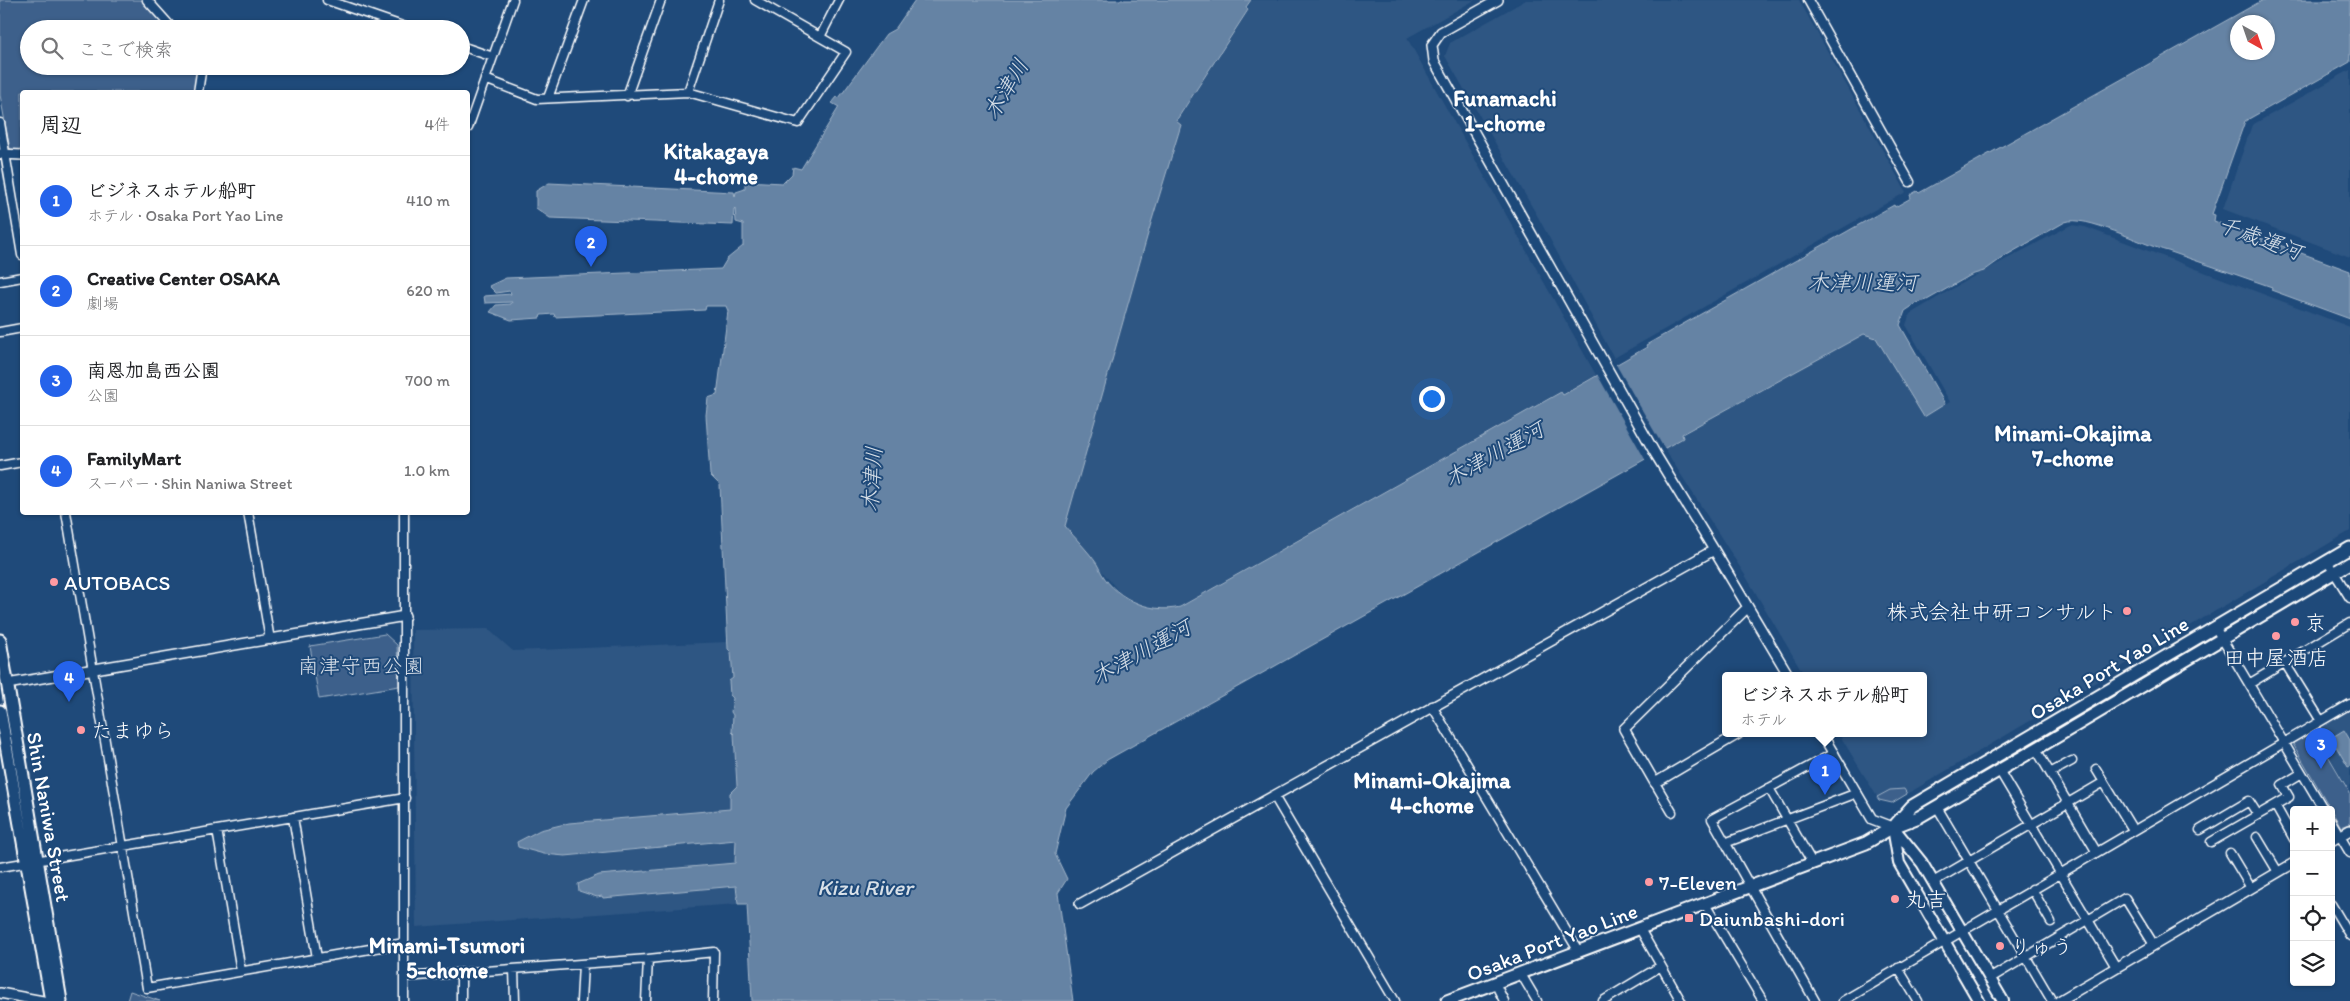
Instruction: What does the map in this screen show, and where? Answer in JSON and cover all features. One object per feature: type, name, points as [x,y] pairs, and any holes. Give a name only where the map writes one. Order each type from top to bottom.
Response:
[{"type":"main road","name":"Osaka Port Yao Line","points":[[1893,827],[1912,806],[2350,548]]},
{"type":"main road","name":"Osaka Port Yao Line","points":[[1447,1001],[1866,843],[1893,827],[1919,817],[1937,807],[2223,640],[2350,563]]},
{"type":"main road","name":"Shin Naniwa Street","points":[[0,640],[4,684],[32,862],[51,1001]]},
{"type":"main road","name":"Shin Naniwa Street","points":[[0,712],[61,1001]]},
{"type":"main road","points":[[1893,827],[1913,851],[1933,882],[2003,1001]]},
{"type":"main road","points":[[1893,827],[1899,863],[1979,1001]]},
{"type":"street","points":[[147,0],[165,20]]},
{"type":"street","points":[[327,0],[385,20]]},
{"type":"street","points":[[470,122],[513,0]]},
{"type":"street","points":[[548,98],[584,0]]},
{"type":"street","points":[[627,96],[660,0]]},
{"type":"street","points":[[688,92],[719,0]]},
{"type":"street","points":[[485,79],[537,99],[688,92],[798,123],[846,52],[755,0]]},
{"type":"street","points":[[820,37],[839,0]]},
{"type":"street","points":[[1498,0],[1441,32],[1432,45],[1432,53],[1656,455],[1787,672]]},
{"type":"street","points":[[1808,0],[1910,182]]},
{"type":"street","points":[[470,49],[493,57]]},
{"type":"street","points":[[198,90],[201,75]]},
{"type":"street","points":[[0,123],[3,153],[20,244]]},
{"type":"street","points":[[3,153],[20,155]]},
{"type":"street","points":[[0,281],[20,278]]},
{"type":"street","points":[[0,332],[20,328]]},
{"type":"street","points":[[0,466],[20,462]]},
{"type":"street","points":[[67,515],[147,988],[404,943]]},
{"type":"street","points":[[249,515],[270,640]]},
{"type":"street","points":[[404,515],[404,1001]]},
{"type":"street","points":[[1080,904],[1714,550]]},
{"type":"street","points":[[2327,561],[2350,598]]},
{"type":"street","points":[[1672,812],[1624,729],[1748,607]]},
{"type":"street","points":[[4,684],[405,616]]},
{"type":"street","points":[[2249,684],[2350,623]]},
{"type":"street","points":[[2215,627],[2322,806]]},
{"type":"street","points":[[2285,662],[2321,721]]},
{"type":"street","points":[[1843,1001],[1961,930],[2350,704]]},
{"type":"street","points":[[1432,706],[1579,952]]},
{"type":"street","points":[[1655,782],[1733,737]]},
{"type":"street","points":[[1824,737],[1872,818],[1893,827]]},
{"type":"street","points":[[2036,749],[2096,851]]},
{"type":"street","points":[[1816,1001],[1712,819],[1834,754]]},
{"type":"street","points":[[2050,774],[2072,761]]},
{"type":"street","points":[[2096,769],[2133,830]]},
{"type":"street","points":[[1999,770],[2116,967]]},
{"type":"street","points":[[2211,842],[2288,797],[2282,785],[2302,773]]},
{"type":"street","points":[[1933,882],[1971,862],[2104,782]]},
{"type":"street","points":[[1769,788],[1813,864]]},
{"type":"street","points":[[1725,843],[1857,793]]},
{"type":"street","points":[[1274,796],[1395,1001]]},
{"type":"street","points":[[0,867],[405,798]]},
{"type":"street","points":[[2200,830],[2249,801],[2258,815]]},
{"type":"street","points":[[2274,805],[2290,832]]},
{"type":"street","points":[[1937,807],[2052,1001]]},
{"type":"street","points":[[293,817],[317,958]]},
{"type":"street","points":[[2335,828],[2350,853]]},
{"type":"street","points":[[217,830],[241,971]]},
{"type":"street","points":[[2335,839],[2350,830]]},
{"type":"street","points":[[2257,838],[2278,872]]},
{"type":"street","points":[[2230,853],[2251,888]]},
{"type":"street","points":[[2059,1001],[2290,865]]},
{"type":"street","points":[[2032,889],[2051,922]]},
{"type":"street","points":[[1990,978],[2125,898],[2154,945]]},
{"type":"street","points":[[1706,904],[1763,1001]]},
{"type":"street","points":[[2335,911],[2350,936]]},
{"type":"street","points":[[1640,929],[1682,1001]]},
{"type":"street","points":[[404,977],[648,960],[714,952],[713,1001]]},
{"type":"street","points":[[646,1001],[648,960]]},
{"type":"street","points":[[581,1001],[583,964]]},
{"type":"street","points":[[1603,1001],[1661,966]]},
{"type":"street","points":[[1898,968],[1918,1001]]},
{"type":"street","points":[[514,969],[515,1001]]},
{"type":"street","points":[[461,973],[461,1001]]},
{"type":"street","points":[[1521,974],[1537,1001]]},
{"type":"street","points":[[1495,983],[1504,1001]]},
{"type":"street","points":[[0,993],[43,1001]]},
{"type":"shaded area","points":[[1252,0],[1475,0],[1407,38],[1596,375],[1563,394],[1561,391],[1180,606],[1166,610],[1158,609],[1135,602],[1119,592],[1065,526],[1151,223],[1181,126],[1177,121],[1249,10],[1247,8]]},
{"type":"shaded area","points":[[1526,0],[1799,0],[1906,192],[1614,358],[1538,217],[1445,56],[1450,43]]},
{"type":"shaded area","points":[[2350,70],[2350,257],[2223,209],[2252,125]]},
{"type":"shaded area","points":[[2071,225],[2085,227],[2350,327],[2350,531],[1892,803],[1879,800],[1841,737],[1927,737],[1927,672],[1803,672],[1745,575],[1664,448],[1683,438],[1682,435],[1865,334],[1876,338],[1924,417],[1950,402],[1906,325],[1910,314],[1967,280]]},
{"type":"shaded area","points":[[488,629],[513,651],[727,642],[728,649],[731,652],[733,678],[730,694],[733,698],[731,712],[733,715],[732,731],[734,734],[737,786],[730,793],[730,810],[732,841],[736,840],[738,904],[416,927],[413,630]]},
{"type":"shaded area","points":[[2350,709],[2350,791],[2314,730]]},
{"type":"green space","points":[[0,0],[142,0],[160,20],[20,20],[20,75],[198,75],[195,90],[20,90],[20,150],[10,149],[0,95]]},
{"type":"green space","name":"南津守西公園","points":[[385,634],[397,645],[399,686],[319,699],[310,646]]},
{"type":"green space","points":[[2313,730],[2350,793],[2350,824],[2341,827],[2335,817],[2335,806],[2329,806],[2293,744],[2294,741]]},
{"type":"green space","points":[[1904,789],[1907,794],[1892,803],[1879,800],[1877,797],[1890,790]]},
{"type":"green space","points":[[130,991],[160,1001],[127,1001]]},
{"type":"water","points":[[915,0],[1251,0],[1246,7],[1248,10],[1176,121],[1181,125],[1151,223],[1065,526],[1097,564],[1112,587],[1132,601],[1144,606],[1168,609],[1180,607],[1561,392],[1563,395],[1647,347],[1646,345],[1894,205],[1895,207],[1911,198],[1910,195],[1917,191],[1919,193],[2230,19],[2230,60],[2275,60],[2275,15],[2236,15],[2263,0],[2350,0],[2350,62],[2245,121],[2212,214],[2215,215],[2214,221],[2350,271],[2350,319],[2271,290],[2272,287],[2157,248],[2100,226],[2086,222],[2065,222],[2005,256],[1984,271],[1971,275],[1905,311],[1900,325],[1945,404],[1924,417],[1876,338],[1864,334],[1682,434],[1683,438],[1107,760],[1093,772],[1066,808],[1055,854],[1067,879],[1058,893],[1073,1001],[752,1001],[747,904],[738,904],[736,886],[603,898],[602,896],[597,897],[579,891],[578,884],[599,875],[735,863],[736,840],[565,856],[544,854],[518,847],[517,842],[540,830],[569,823],[730,809],[730,793],[737,786],[734,734],[732,732],[733,715],[731,712],[733,698],[730,695],[729,681],[733,678],[731,652],[728,649],[720,485],[710,475],[706,415],[708,398],[717,395],[728,311],[726,306],[706,306],[705,310],[555,317],[554,314],[541,315],[540,318],[511,320],[490,312],[496,305],[511,304],[512,302],[485,303],[484,296],[511,294],[510,291],[496,293],[489,286],[506,278],[721,269],[727,259],[743,246],[743,224],[736,222],[735,208],[733,225],[550,218],[536,208],[536,191],[549,183],[734,192],[735,197],[736,192],[745,189],[745,181],[783,183],[792,174],[793,167],[801,169],[839,107],[832,103],[837,97],[839,98],[886,34],[895,29]]},
{"type":"water","points":[[2344,730],[2350,740],[2350,766],[2348,767],[2331,738]]},
{"type":"pier","points":[[1614,361],[1665,450],[1646,461],[1597,374]]},
{"type":"place","name":"Creative Center OSAKA","points":[[591,267]]},
{"type":"place","name":"AUTOBACS","points":[[54,582]]},
{"type":"place","name":"株式会社中研コンサルト","points":[[2127,611]]},
{"type":"place","name":"京","points":[[2295,622]]},
{"type":"place","name":"田中屋酒店","points":[[2276,636]]},
{"type":"place","name":"FamilyMart","points":[[69,702]]},
{"type":"place","name":"たまゆら","points":[[81,730]]},
{"type":"place","name":"南恩加島西公園","points":[[2321,769]]},
{"type":"place","name":"ビジネスホテル船町","points":[[1825,795]]},
{"type":"place","name":"7-Eleven","points":[[1649,882]]},
{"type":"place","name":"丸吉","points":[[1895,899]]},
{"type":"place","name":"Daiunbashi-dori","points":[[1689,918]]},
{"type":"place","name":"りゅう","points":[[2000,946]]},
{"type":"district","name":"Funamachi 1-chome","points":[[1505,110]]},
{"type":"district","name":"Kitakagaya 4-chome","points":[[716,164]]},
{"type":"district","name":"Minami-Okajima 7-chome","points":[[2073,446]]},
{"type":"district","name":"Minami-Okajima 4-chome","points":[[1432,792]]},
{"type":"district","name":"Minami-Tsumori 5-chome","points":[[447,958]]},
{"type":"water label","name":"木津川","points":[[1006,89]]},
{"type":"water label","name":"千歳運河","points":[[2260,238]]},
{"type":"water label","name":"木津川運河","points":[[1862,282]]},
{"type":"water label","name":"木津川運河","points":[[1494,454]]},
{"type":"water label","name":"木津川","points":[[872,479]]},
{"type":"water label","name":"木津川運河","points":[[1141,652]]},
{"type":"water label","name":"Kizu River","points":[[865,887]]}]
